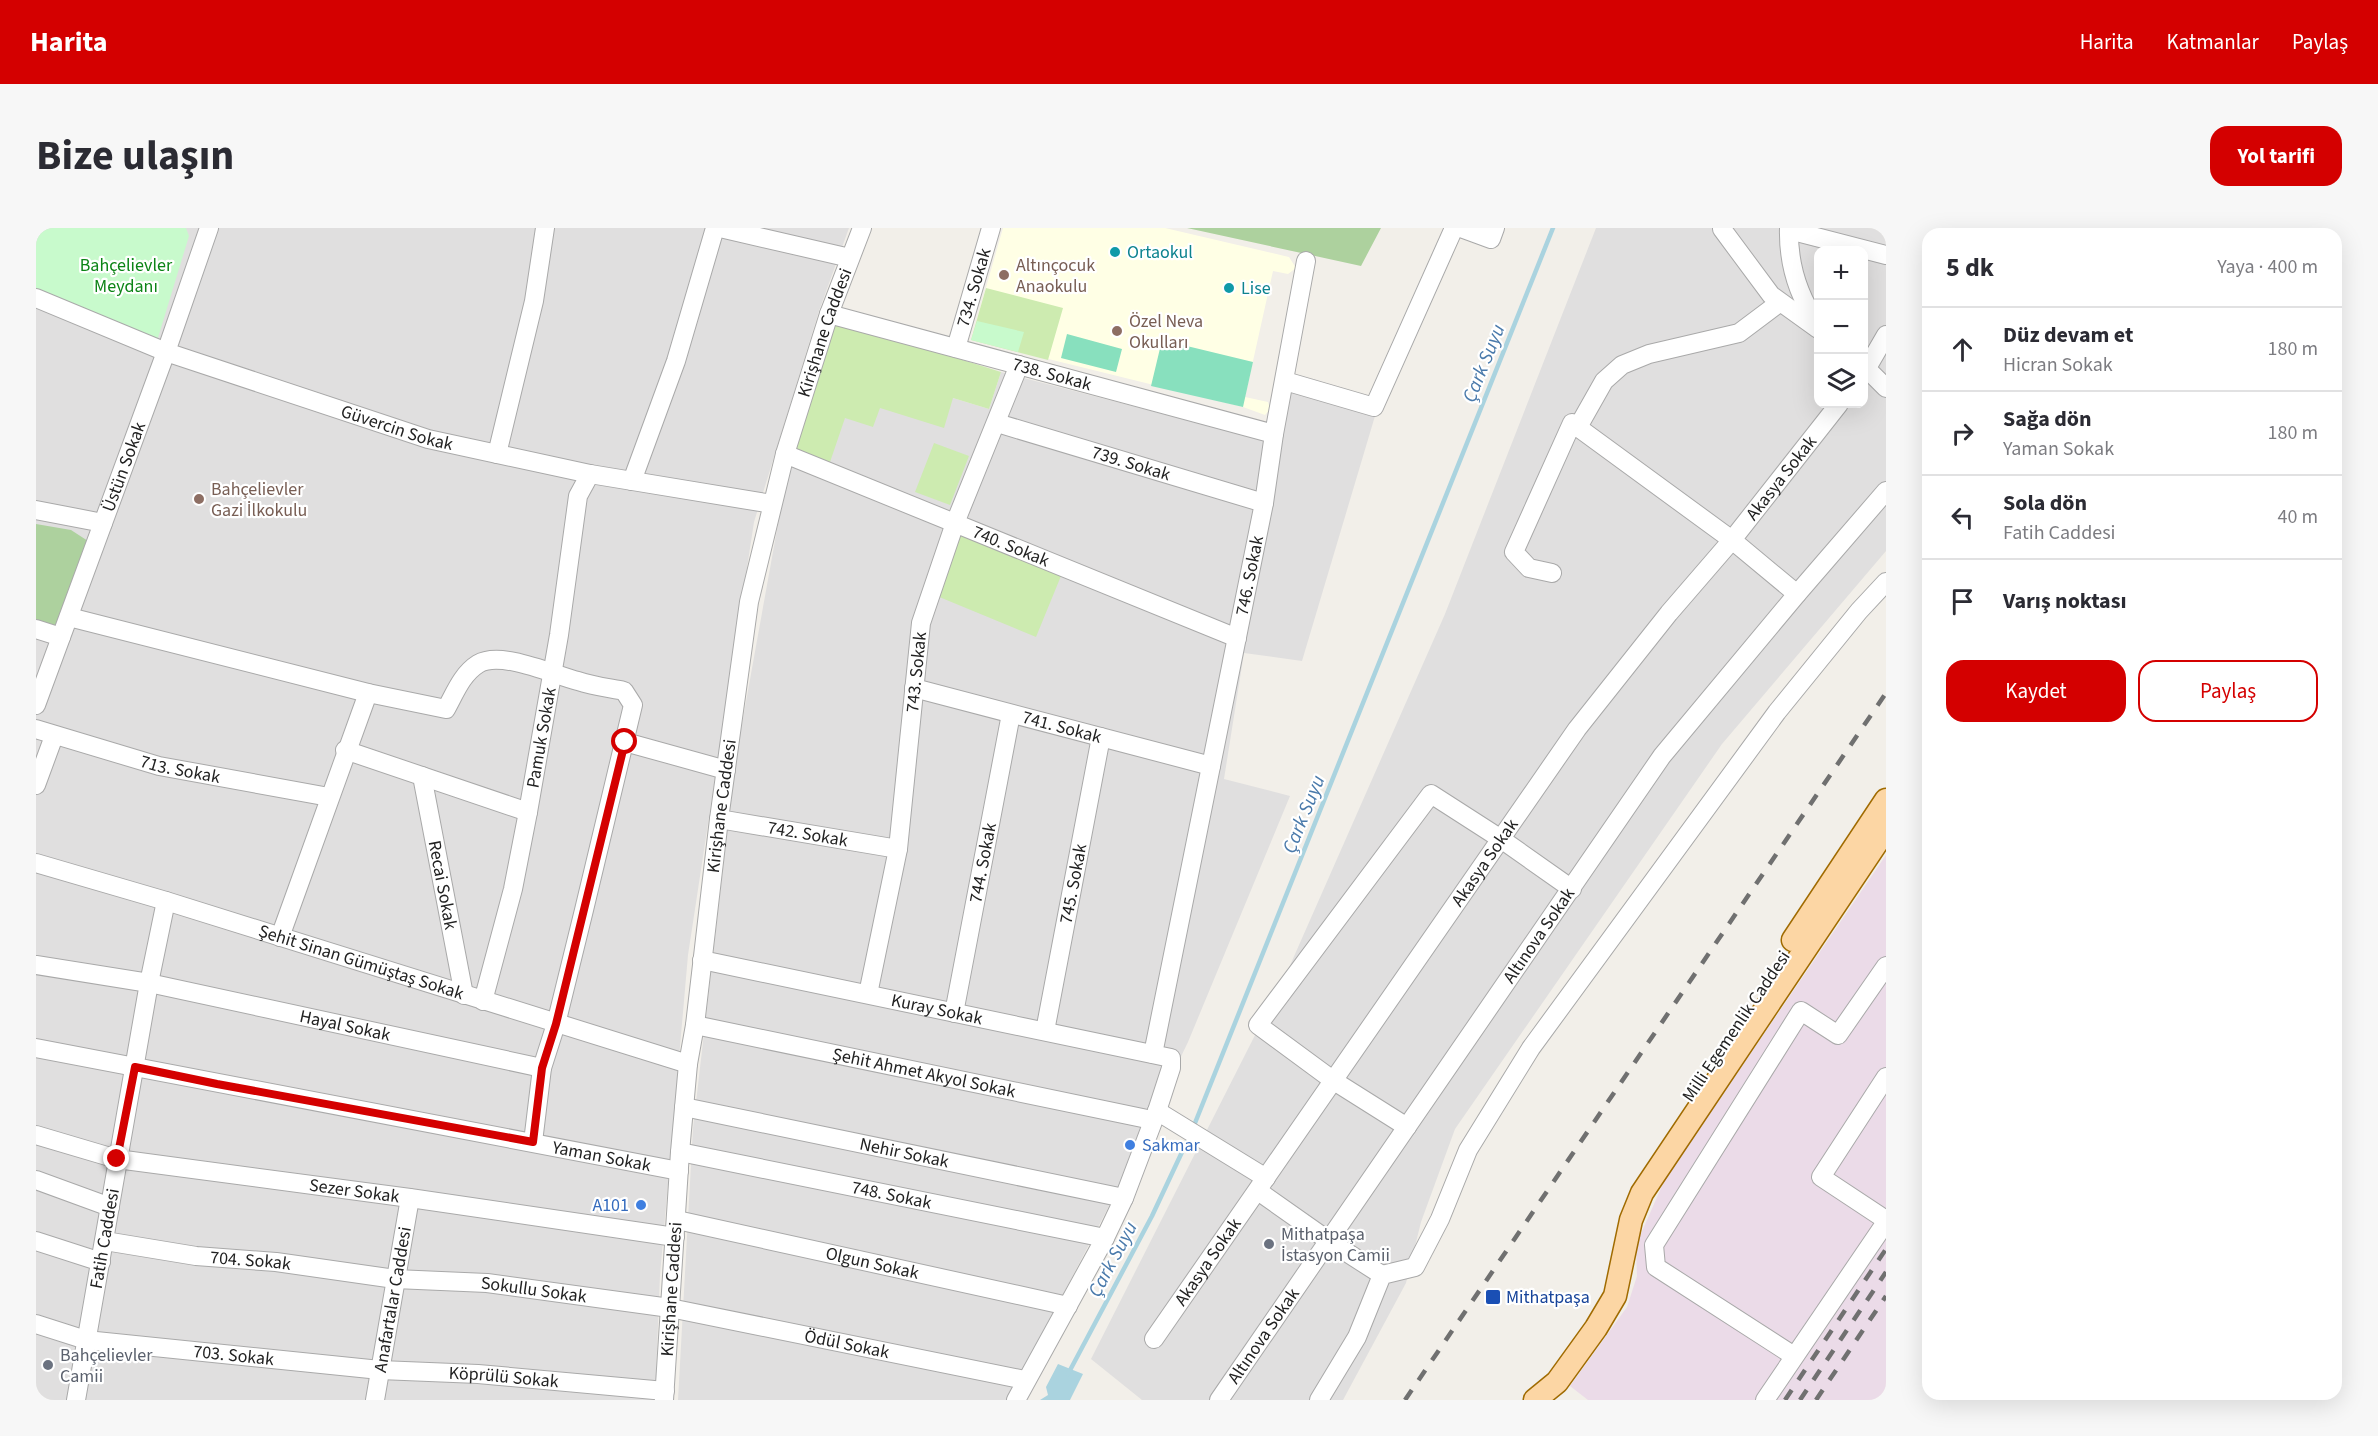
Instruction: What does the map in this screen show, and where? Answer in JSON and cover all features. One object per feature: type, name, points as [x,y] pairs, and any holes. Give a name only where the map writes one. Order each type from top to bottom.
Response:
[{"type":"main road","name":"Milli Egemenlik Caddesi","points":[[1621,1263],[1620,1213],[1630,1186],[1886,800]]},
{"type":"main road","name":"Milli Egemenlik Caddesi","points":[[1534,1400],[1557,1382],[1596,1328],[1615,1296],[1631,1220],[1642,1194],[1886,829]]},
{"type":"street","name":"Üstün Sokak","points":[[36,705],[166,352],[209,228]]},
{"type":"street","points":[[497,454],[534,301],[545,228]]},
{"type":"street","points":[[632,481],[676,360],[715,228]]},
{"type":"street","points":[[720,228],[850,258]]},
{"type":"street","name":"Kirişhane Caddesi","points":[[664,1396],[688,1064],[695,1025],[719,819],[749,602],[785,454],[829,314],[862,228]]},
{"type":"street","name":"734. Sokak","points":[[956,348],[991,228]]},
{"type":"street","points":[[1285,381],[1374,407],[1454,228]]},
{"type":"street","points":[[1461,228],[1491,239],[1495,228]]},
{"type":"street","points":[[1722,229],[1771,295],[1779,303],[1814,325]]},
{"type":"street","points":[[1814,320],[1804,304],[1790,261],[1789,229],[1886,255]]},
{"type":"street","name":"746. Sokak","points":[[1153,1054],[1264,503],[1274,434],[1306,261]]},
{"type":"street","name":"Güvercin Sokak","points":[[36,298],[166,352],[428,439],[590,474],[772,504]]},
{"type":"street","points":[[1578,427],[1604,381],[1622,365],[1649,354],[1739,333],[1779,303]]},
{"type":"street","name":"738. Sokak","points":[[829,314],[1274,434]]},
{"type":"street","points":[[1868,364],[1886,335]]},
{"type":"street","name":"743. Sokak","points":[[868,994],[898,849],[921,623],[955,523],[1019,365]]},
{"type":"street","points":[[1868,372],[1886,388]]},
{"type":"street","name":"Akasya Sokak","points":[[1154,1339],[1576,729],[1836,408]]},
{"type":"street","name":"739. Sokak","points":[[997,423],[1264,503]]},
{"type":"street","points":[[1552,573],[1529,568],[1514,552],[1572,423],[1731,540],[1797,594]]},
{"type":"street","name":"740. Sokak","points":[[785,454],[1237,638]]},
{"type":"street","name":"Pamuk Sokak","points":[[483,1001],[513,889],[528,812],[553,672],[578,496],[590,474]]},
{"type":"street","name":"Altınova Sokak","points":[[1219,1400],[1662,756],[1886,491]]},
{"type":"street","points":[[36,510],[103,523]]},
{"type":"street","points":[[1319,1400],[1357,1337],[1382,1275],[1415,1267],[1440,1219],[1468,1150],[1531,1048],[1777,712],[1859,611],[1886,582]]},
{"type":"street","points":[[69,617],[368,693],[446,709],[466,674],[480,662],[502,660],[553,672],[577,681],[624,691],[633,705],[556,1024],[542,1068],[533,1142]]},
{"type":"street","points":[[36,629],[62,637]]},
{"type":"street","name":"741. Sokak","points":[[914,688],[1211,766]]},
{"type":"street","points":[[280,937],[345,750],[368,693]]},
{"type":"street","name":"744. Sokak","points":[[954,1013],[1011,714]]},
{"type":"street","name":"713. Sokak","points":[[36,729],[159,766],[329,797]]},
{"type":"street","points":[[36,785],[54,736]]},
{"type":"street","name":"745. Sokak","points":[[1045,1032],[1101,737]]},
{"type":"street","points":[[625,742],[726,770]]},
{"type":"street","points":[[345,750],[528,812]]},
{"type":"street","name":"Recai Sokak","points":[[422,776],[464,995]]},
{"type":"street","points":[[1407,1127],[1334,1081],[1258,1025],[1431,794],[1572,889]]},
{"type":"street","name":"742. Sokak","points":[[719,819],[898,849]]},
{"type":"street","name":"Şehit Sinan Gümüştaş Sokak","points":[[36,863],[166,901],[688,1064]]},
{"type":"street","name":"Fatih Caddesi","points":[[76,1400],[105,1241],[117,1159],[166,901]]},
{"type":"street","name":"Kuray Sokak","points":[[702,960],[1172,1058],[1158,1116]]},
{"type":"street","name":"Hayal Sokak","points":[[36,966],[149,983],[542,1068]]},
{"type":"street","points":[[1794,1356],[1656,1268],[1654,1245],[1801,1011],[1838,1035],[1886,966]]},
{"type":"street","name":"Şehit Ahmet Akyol Sokak","points":[[695,1025],[1158,1116],[1203,1138],[1329,1241],[1382,1275]]},
{"type":"street","name":"Yaman Sokak","points":[[36,1048],[679,1171]]},
{"type":"street","points":[[1765,1400],[1886,1221],[1821,1177],[1886,1077]]},
{"type":"street","name":"Nehir Sokak","points":[[684,1107],[1124,1198]]},
{"type":"street","points":[[1016,1400],[1105,1238],[1158,1116]]},
{"type":"street","name":"Sezer Sokak","points":[[36,1135],[117,1159],[410,1198],[676,1229]]},
{"type":"street","name":"748. Sokak","points":[[680,1152],[1105,1238]]},
{"type":"street","points":[[36,1180],[110,1207]]},
{"type":"street","name":"Anafartalar Caddesi","points":[[375,1400],[410,1198]]},
{"type":"street","name":"Olgun Sokak","points":[[676,1229],[1068,1306]]},
{"type":"street","points":[[36,1241],[101,1262]]},
{"type":"street","name":"704. Sokak","points":[[105,1241],[196,1256],[276,1262],[396,1279]]},
{"type":"street","name":"Sokullu Sokak","points":[[396,1279],[487,1282],[670,1308]]},
{"type":"street","name":"Ödül Sokak","points":[[670,1308],[1025,1380]]},
{"type":"street","name":"703. Sokak","points":[[36,1324],[86,1340],[380,1370]]},
{"type":"street","name":"Köprülü Sokak","points":[[380,1370],[478,1374],[664,1396]]},
{"type":"shaded area","points":[[36,228],[849,228],[819,311],[754,522],[688,955],[660,1275],[655,1400],[36,1400]]},
{"type":"shaded area","name":"Özel Neva Okulları","points":[[1003,228],[1165,228],[1289,257],[1296,268],[1288,274],[1273,271],[1245,397],[1268,402],[1270,409],[1265,415],[1243,407],[971,340]]},
{"type":"shaded area","points":[[1596,228],[1886,228],[1886,551],[1722,744],[1455,1129],[1421,1222],[1406,1283],[1343,1400],[1142,1400],[1091,1359],[1288,970],[1445,614]]},
{"type":"shaded area","points":[[1001,372],[1264,440],[1275,384],[1375,416],[1302,661],[1244,653],[1224,779],[1290,796],[1188,1042],[1108,1208],[1008,1400],[678,1400],[693,1128],[736,757],[791,452],[845,418],[879,408],[953,398],[989,409]]},
{"type":"shaded area","points":[[1886,855],[1886,1400],[1588,1400],[1570,1386],[1627,1307],[1637,1276],[1636,1245],[1665,1179]]},
{"type":"green space","name":"Bahçelievler Meydanı","points":[[36,228],[186,228],[189,236],[157,341],[36,288]]},
{"type":"green space","points":[[1187,228],[1381,228],[1361,266]]},
{"type":"green space","points":[[986,288],[1063,308],[1048,360],[971,340]]},
{"type":"green space","points":[[833,319],[1001,372],[989,409],[953,398],[944,428],[880,408],[873,427],[845,418],[828,468],[790,456]]},
{"type":"green space","points":[[977,321],[1024,332],[1018,352],[971,340]]},
{"type":"green space","points":[[1067,334],[1122,349],[1116,372],[1061,358]]},
{"type":"green space","points":[[1162,340],[1253,362],[1243,407],[1151,386]]},
{"type":"green space","points":[[934,443],[969,456],[950,505],[915,492]]},
{"type":"green space","points":[[36,524],[71,530],[88,541],[61,633],[36,626]]},
{"type":"green space","points":[[957,533],[1061,576],[1036,637],[932,594]]},
{"type":"water","points":[[1058,1364],[1083,1374],[1070,1400],[1040,1400],[1048,1395],[1046,1387]]},
{"type":"waterway","name":"Çark Suyu","points":[[1193,1128],[1553,228]]},
{"type":"waterway","name":"Çark Suyu","points":[[1068,1374],[1152,1216],[1190,1135]]},
{"type":"railway","points":[[1405,1400],[1886,693]]},
{"type":"railway","points":[[1785,1400],[1886,1249]]},
{"type":"railway","points":[[1800,1400],[1886,1272]]},
{"type":"railway","points":[[1816,1400],[1886,1296]]},
{"type":"place","name":"Ortaokul","points":[[1115,252]]},
{"type":"place","name":"Altınçocuk Anaokulu","points":[[1004,275]]},
{"type":"place","name":"Lise","points":[[1229,288]]},
{"type":"place","name":"Özel Neva Okulları","points":[[1117,331]]},
{"type":"place","name":"Bahçelievler Gazi İlkokulu","points":[[199,499]]},
{"type":"place","name":"Sakmar","points":[[1130,1145]]},
{"type":"place","name":"A101","points":[[641,1205]]},
{"type":"place","name":"Mithatpaşa İstasyon Camii","points":[[1269,1244]]},
{"type":"place","name":"Mithatpaşa","points":[[1493,1297]]},
{"type":"place","name":"Bahçelievler Camii","points":[[48,1365]]},
{"type":"route","points":[[117,1159],[135,1067],[533,1142],[542,1068],[556,1024],[625,742]]}]
